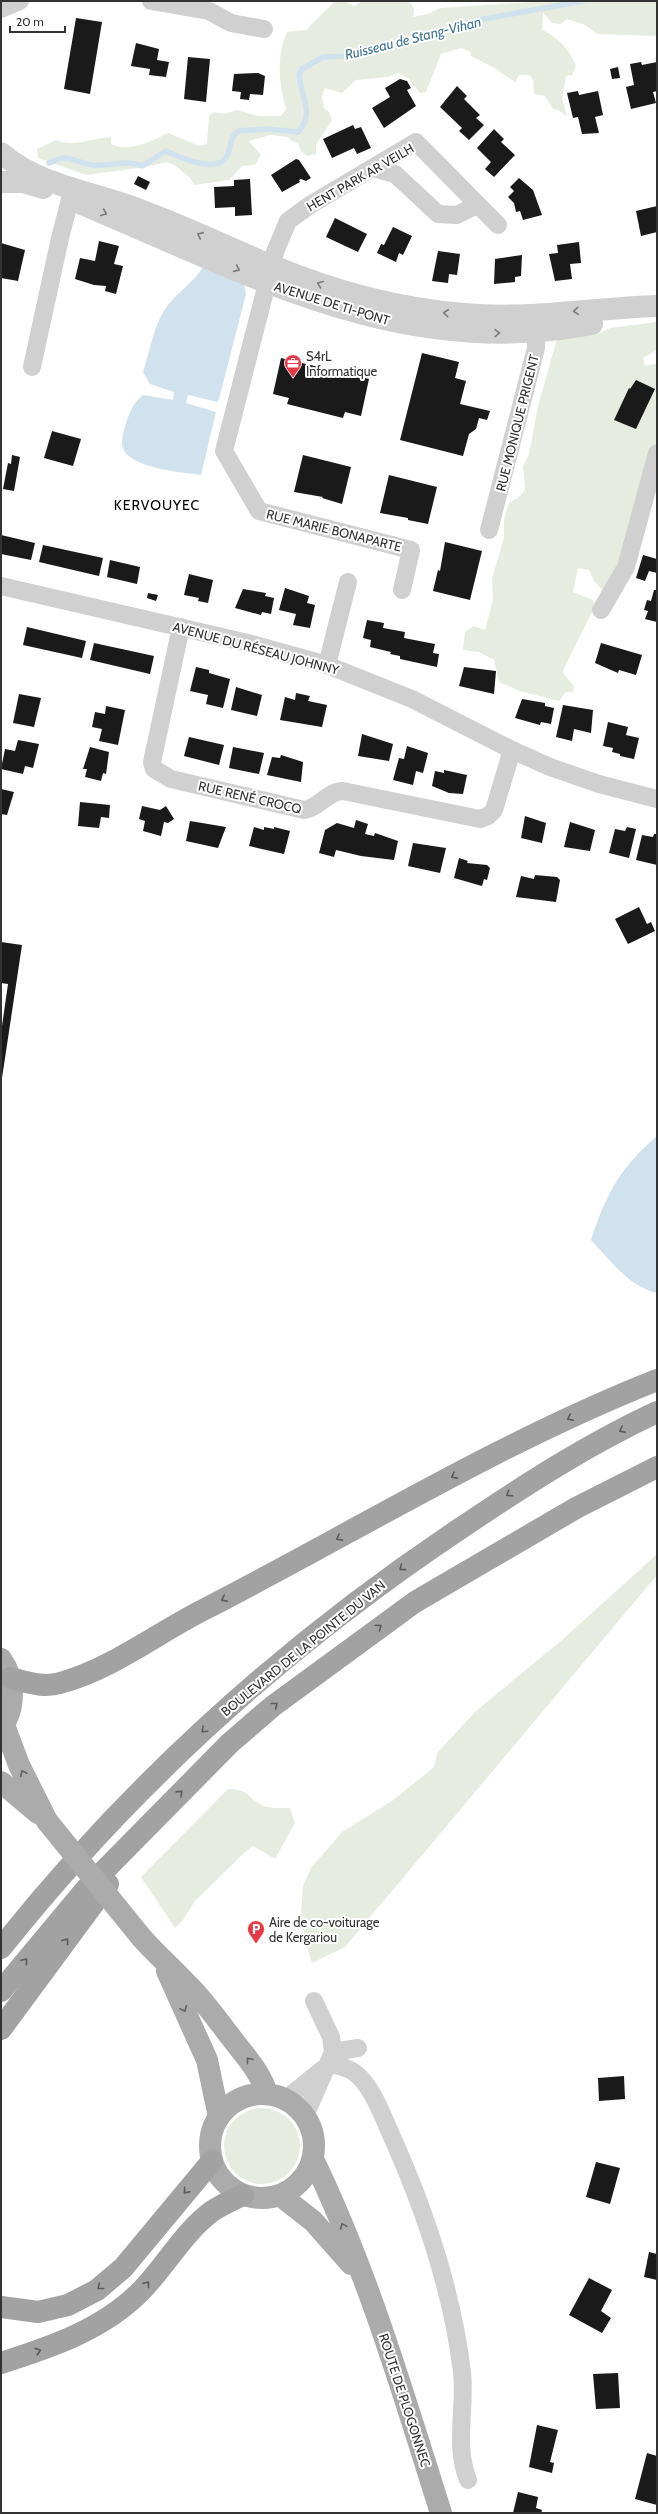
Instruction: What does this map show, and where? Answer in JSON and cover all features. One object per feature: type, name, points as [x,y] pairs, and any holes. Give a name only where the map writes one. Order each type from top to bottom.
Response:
[{"type":"highway","points":[[10,1678],[49,1686],[96,1670],[198,1612],[491,1457],[593,1407],[657,1380]]},
{"type":"highway","name":"BOULEVARD DE LA POINTE DU VAN","points":[[1,1948],[59,1878],[137,1794],[234,1702],[271,1670],[417,1556],[511,1493],[603,1439],[657,1412]]},
{"type":"highway","name":"BOULEVARD DE LA POINTE DU VAN","points":[[1,1991],[86,1889],[162,1810],[230,1743],[273,1706],[415,1602],[576,1508],[657,1467]]},
{"type":"highway","points":[[1,2029],[162,1810]]},
{"type":"highway","points":[[1,2307],[38,2312],[68,2305],[97,2290],[123,2268],[212,2161]]},
{"type":"highway","points":[[1,2363],[46,2349],[104,2322],[141,2291],[185,2238],[210,2213],[243,2195]]},
{"type":"main road","points":[[1,1659],[10,1678],[12,1694],[10,1710],[2,1726],[47,1821]]},
{"type":"main road","points":[[1,1782],[47,1821],[141,1937],[162,1961],[187,1983],[277,2097],[305,2116],[313,2137],[313,2159],[360,2263],[367,2288]]},
{"type":"main road","points":[[162,1961],[207,2060],[218,2117],[211,2138],[212,2161],[219,2176],[229,2187],[243,2195],[255,2198],[281,2196],[302,2181],[313,2159]]},
{"type":"main road","points":[[218,2117],[239,2099],[252,2095],[277,2097]]},
{"type":"main road","points":[[281,2196],[326,2234],[356,2270],[367,2288]]},
{"type":"main road","name":"ROUTE DE PLOGONNEC","points":[[367,2288],[396,2367],[441,2513]]},
{"type":"street","points":[[1,9],[20,1]]},
{"type":"street","points":[[151,1],[209,11],[232,23],[264,29]]},
{"type":"street","name":"HENT PARK AR VEILH","points":[[269,274],[280,238],[288,221],[310,205],[416,142],[498,225]]},
{"type":"street","name":"AVENUE DE TI-PONT","points":[[1,153],[25,170],[72,193],[269,274],[349,311],[421,328],[480,334],[538,323],[587,325],[657,307]]},
{"type":"street","name":"HENT PARK AR VEILH","points":[[373,168],[395,174],[438,214],[457,215],[477,205]]},
{"type":"street","name":"AVENUE DE TI-PONT","points":[[1,182],[23,182],[72,193]]},
{"type":"street","points":[[32,367],[72,193]]},
{"type":"street","name":"RUE MARIE BONAPARTE","points":[[269,274],[224,451],[259,510],[411,550],[402,590]]},
{"type":"street","name":"RUE MONIQUE PRIGENT","points":[[489,530],[538,323]]},
{"type":"street","points":[[601,610],[626,568],[657,453]]},
{"type":"street","points":[[327,665],[348,582]]},
{"type":"street","name":"AVENUE DU RÉSEAU JOHNNY","points":[[1,586],[181,627],[327,665],[412,699],[512,750],[580,778],[657,799]]},
{"type":"street","name":"RUE RENÉ CROCQ","points":[[181,627],[152,762],[154,769],[171,779],[304,810],[316,806],[334,793],[342,791],[480,819],[488,816],[494,810],[512,750]]},
{"type":"street","points":[[305,2116],[331,2058],[331,2037],[314,2001]]},
{"type":"street","points":[[277,2097],[331,2058],[358,2048]]},
{"type":"street","points":[[331,2058],[355,2072],[374,2098],[400,2156],[424,2220],[444,2282],[459,2354],[463,2390],[460,2445],[464,2468],[468,2480]]},
{"type":"shaded area","points":[[335,1],[345,1],[354,6],[362,1],[409,1],[414,8],[413,17],[428,14],[440,8],[548,1],[657,1],[657,36],[597,34],[585,25],[567,19],[561,24],[552,23],[543,13],[542,30],[553,36],[567,49],[576,66],[572,75],[566,76],[562,99],[567,116],[558,110],[553,109],[545,96],[534,94],[533,80],[530,75],[519,75],[515,82],[496,69],[471,56],[470,52],[461,48],[441,54],[426,92],[420,93],[408,78],[398,73],[387,77],[356,80],[342,93],[325,88],[322,96],[324,108],[329,112],[332,120],[316,145],[316,154],[307,156],[301,151],[298,143],[292,141],[288,137],[270,135],[249,141],[261,155],[255,165],[242,166],[229,180],[194,185],[190,178],[176,166],[167,162],[146,167],[86,175],[38,158],[37,149],[56,140],[76,143],[111,137],[111,144],[133,147],[168,133],[199,146],[207,144],[209,116],[214,112],[224,114],[237,110],[258,116],[281,116],[286,109],[280,80],[280,61],[281,51],[287,32],[306,30]]},
{"type":"shaded area","points":[[657,322],[657,350],[643,358],[645,366],[657,363],[657,439],[621,558],[603,590],[594,581],[589,570],[578,568],[573,592],[593,600],[595,606],[565,666],[563,673],[574,686],[573,692],[566,692],[559,701],[520,691],[499,682],[494,660],[479,652],[463,650],[465,632],[474,626],[485,630],[493,600],[492,579],[504,538],[504,519],[509,503],[518,498],[525,490],[523,466],[529,454],[538,406],[557,339],[589,330],[596,335],[610,328]]},
{"type":"shaded area","points":[[657,1554],[657,1575],[345,1947],[312,1963],[304,1937],[301,1914],[303,1886],[311,1868],[342,1832],[392,1801],[434,1767],[437,1753],[476,1711],[562,1640]]},
{"type":"shaded area","points":[[228,1789],[241,1791],[267,1807],[290,1808],[295,1823],[275,1859],[253,1846],[195,1901],[183,1920],[175,1928],[141,1877]]},
{"type":"shaded area","points":[[262,2108],[276,2111],[289,2119],[297,2132],[300,2146],[297,2160],[289,2173],[276,2181],[262,2184],[248,2181],[235,2173],[227,2160],[224,2146],[227,2132],[235,2119],[248,2111]]},
{"type":"water","points":[[204,266],[244,284],[246,294],[219,399],[217,402],[188,395],[186,403],[216,412],[201,475],[170,471],[137,462],[124,450],[122,442],[123,432],[130,414],[136,402],[143,395],[173,400],[174,392],[150,384],[143,372],[153,337],[163,312],[172,300],[195,278]]},
{"type":"water","points":[[657,1136],[657,1293],[637,1285],[629,1279],[591,1240],[602,1209],[616,1183],[633,1159]]},
{"type":"building","points":[[76,18],[102,22],[90,94],[64,89]]},
{"type":"building","points":[[136,43],[159,49],[157,60],[169,62],[166,77],[149,75],[150,69],[131,66]]},
{"type":"building","points":[[188,57],[210,59],[206,102],[184,99]]},
{"type":"building","points":[[641,62],[642,65],[657,62],[657,91],[653,92],[656,103],[631,109],[626,87],[634,85],[630,64]]},
{"type":"building","points":[[618,67],[620,78],[612,79],[610,69]]},
{"type":"building","points":[[258,73],[265,76],[263,95],[250,94],[249,100],[240,99],[241,92],[232,91],[234,74]]},
{"type":"building","points":[[400,79],[407,81],[411,88],[407,90],[416,106],[384,128],[372,108],[390,97],[385,88]]},
{"type":"building","points":[[457,86],[467,96],[464,99],[480,115],[476,118],[484,125],[469,140],[459,131],[462,128],[440,107]]},
{"type":"building","points":[[578,91],[579,95],[598,91],[603,115],[595,117],[599,133],[582,134],[578,117],[573,118],[567,93]]},
{"type":"building","points":[[353,125],[355,129],[361,127],[371,148],[357,154],[354,148],[332,158],[323,139]]},
{"type":"building","points":[[494,129],[504,139],[501,142],[515,155],[494,177],[485,169],[491,162],[477,148]]},
{"type":"building","points":[[296,159],[299,160],[311,178],[306,181],[301,179],[299,180],[300,182],[282,192],[271,175]]},
{"type":"building","points":[[138,176],[150,182],[146,190],[134,184]]},
{"type":"building","points":[[519,178],[533,190],[542,215],[523,220],[520,211],[516,212],[514,203],[508,197],[514,191],[510,187]]},
{"type":"building","points":[[250,179],[252,215],[235,216],[235,207],[215,208],[214,187],[234,186],[234,180]]},
{"type":"building","points":[[657,206],[657,232],[641,236],[636,211]]},
{"type":"building","points":[[335,218],[367,234],[358,252],[326,237]]},
{"type":"building","points":[[393,227],[412,236],[403,255],[399,253],[396,262],[377,253],[381,244],[384,245]]},
{"type":"building","points":[[99,241],[119,246],[114,264],[123,266],[116,294],[105,291],[106,286],[94,285],[75,279],[80,258],[95,261]]},
{"type":"building","points":[[579,242],[581,263],[570,264],[572,279],[555,281],[549,254],[558,253],[557,245]]},
{"type":"building","points":[[1,243],[25,250],[18,281],[1,278]]},
{"type":"building","points":[[438,251],[460,254],[457,275],[449,274],[448,283],[432,281]]},
{"type":"building","points":[[522,255],[521,276],[515,277],[515,282],[494,284],[495,259]]},
{"type":"building","points":[[422,353],[459,362],[455,378],[466,381],[460,404],[490,411],[487,420],[479,418],[476,429],[469,434],[463,456],[400,440]]},
{"type":"building","points":[[281,358],[369,379],[361,416],[345,412],[343,418],[287,404],[289,398],[273,394]]},
{"type":"building","points":[[636,380],[655,389],[636,429],[614,420],[629,388],[630,389]]},
{"type":"building","points":[[52,431],[81,439],[73,466],[44,458]]},
{"type":"building","points":[[12,455],[20,457],[14,491],[3,489],[8,463],[11,464]]},
{"type":"building","points":[[303,455],[351,467],[342,504],[322,498],[323,497],[294,492]]},
{"type":"building","points":[[389,475],[437,487],[428,524],[408,520],[408,518],[380,513]]},
{"type":"building","points":[[1,535],[35,543],[31,560],[1,554]]},
{"type":"building","points":[[445,542],[482,551],[470,600],[433,591],[438,570],[440,571]]},
{"type":"building","points":[[43,545],[103,558],[99,576],[39,562]]},
{"type":"building","points":[[643,555],[657,559],[657,573],[649,571],[645,581],[636,578]]},
{"type":"building","points":[[110,560],[140,567],[137,584],[107,577]]},
{"type":"building","points":[[189,574],[213,580],[208,603],[198,601],[199,598],[184,595]]},
{"type":"building","points":[[285,588],[309,596],[307,603],[315,605],[310,628],[293,625],[296,614],[279,610]]},
{"type":"building","points":[[243,589],[266,593],[265,596],[274,598],[271,614],[262,612],[261,615],[235,608]]},
{"type":"building","points":[[654,590],[657,590],[657,622],[645,619],[648,611],[644,610],[647,600],[651,601]]},
{"type":"building","points":[[148,593],[158,595],[156,601],[147,598]]},
{"type":"building","points":[[367,620],[384,623],[383,628],[405,632],[404,638],[435,644],[433,653],[439,654],[437,667],[400,659],[400,656],[390,654],[391,652],[370,647],[371,640],[363,638]]},
{"type":"building","points":[[27,627],[86,641],[82,658],[23,645]]},
{"type":"building","points":[[94,643],[154,656],[150,674],[90,660]]},
{"type":"building","points":[[601,643],[642,655],[636,675],[619,670],[618,673],[595,663]]},
{"type":"building","points":[[196,667],[209,670],[209,673],[230,679],[223,708],[206,704],[208,695],[190,691]]},
{"type":"building","points":[[464,667],[496,671],[494,694],[459,686]]},
{"type":"building","points":[[236,687],[262,695],[257,716],[231,710]]},
{"type":"building","points":[[296,693],[310,696],[308,701],[327,705],[322,727],[280,720],[285,697],[295,700]]},
{"type":"building","points":[[19,694],[41,698],[34,727],[13,723]]},
{"type":"building","points":[[522,699],[545,703],[545,706],[554,708],[551,724],[541,722],[540,725],[515,718]]},
{"type":"building","points":[[563,705],[593,710],[591,733],[574,729],[572,741],[556,737]]},
{"type":"building","points":[[106,706],[125,710],[118,745],[99,741],[102,729],[92,727],[95,712],[105,714]]},
{"type":"building","points":[[608,722],[628,727],[626,735],[639,738],[634,759],[620,756],[620,754],[612,752],[613,748],[603,746]]},
{"type":"building","points":[[362,734],[393,744],[389,761],[358,756]]},
{"type":"building","points":[[189,737],[224,745],[219,765],[184,756]]},
{"type":"building","points":[[18,740],[39,744],[33,768],[25,766],[23,774],[1,769],[5,749],[15,751]]},
{"type":"building","points":[[407,746],[428,753],[423,773],[416,771],[413,785],[393,780],[399,758],[404,759]]},
{"type":"building","points":[[90,747],[109,752],[106,774],[103,773],[101,781],[85,777],[87,769],[83,769]]},
{"type":"building","points":[[233,747],[264,753],[259,774],[229,768]]},
{"type":"building","points":[[281,755],[303,762],[301,782],[267,775],[272,757],[280,758]]},
{"type":"building","points":[[444,770],[467,775],[463,794],[449,793],[432,786],[435,771],[444,773]]},
{"type":"building","points":[[1,789],[14,792],[7,815],[1,814]]},
{"type":"building","points":[[80,802],[110,805],[109,818],[101,817],[99,828],[78,826]]},
{"type":"building","points":[[142,806],[160,810],[166,806],[174,819],[168,823],[164,822],[161,836],[143,831],[145,821],[139,819]]},
{"type":"building","points":[[525,816],[546,823],[542,843],[521,838]]},
{"type":"building","points":[[356,820],[368,824],[365,834],[374,836],[375,833],[398,841],[394,860],[361,856],[336,850],[334,857],[319,853],[325,830],[337,823],[354,828]]},
{"type":"building","points":[[190,821],[226,827],[218,848],[186,841]]},
{"type":"building","points":[[570,822],[595,830],[590,851],[564,847]]},
{"type":"building","points":[[254,827],[264,830],[264,827],[274,829],[274,827],[290,831],[284,854],[249,846]]},
{"type":"building","points":[[627,827],[636,829],[629,858],[609,853],[615,829],[625,831]]},
{"type":"building","points":[[654,834],[657,834],[657,865],[636,860],[642,835],[653,837]]},
{"type":"building","points":[[413,843],[446,848],[440,873],[408,866]]},
{"type":"building","points":[[459,858],[468,861],[467,863],[487,865],[490,868],[487,880],[484,879],[482,886],[454,878]]},
{"type":"building","points":[[535,875],[557,877],[560,880],[556,902],[516,897],[521,876],[534,879]]},
{"type":"building","points":[[639,907],[647,924],[651,922],[655,931],[628,944],[615,919]]},
{"type":"building","points":[[1,942],[22,945],[2,1078],[1,1033],[8,984],[1,983]]},
{"type":"building","points":[[624,2076],[625,2099],[599,2101],[598,2078]]},
{"type":"building","points":[[596,2162],[620,2168],[610,2204],[586,2197]]},
{"type":"building","points":[[649,2252],[657,2254],[657,2280],[644,2277]]},
{"type":"building","points":[[589,2278],[612,2290],[601,2311],[611,2318],[602,2333],[569,2315]]},
{"type":"building","points":[[618,2373],[620,2408],[596,2409],[593,2374]]},
{"type":"building","points":[[537,2425],[558,2430],[550,2462],[554,2463],[552,2473],[529,2467]]},
{"type":"building","points":[[647,2453],[657,2456],[657,2505],[635,2499]]},
{"type":"building","points":[[518,2492],[538,2497],[536,2508],[542,2510],[541,2513],[513,2513]]},
{"type":"waterway","name":"Ruisseau de Stang-Vihan","points":[[49,163],[64,158],[92,165],[129,163],[142,166],[166,151],[198,163],[215,164],[222,161],[227,156],[233,136],[238,131],[267,129],[298,132],[306,118],[306,104],[299,74],[302,69],[323,57],[351,56],[438,33],[473,21],[583,1]]},
{"type":"place","name":"S4rL Informatique","points":[[293,378]]},
{"type":"place","name":"Aire de co-voiturage de Kergariou","points":[[256,1944]]},
{"type":"district","name":"KERVOUYEC","points":[[157,505]]}]
